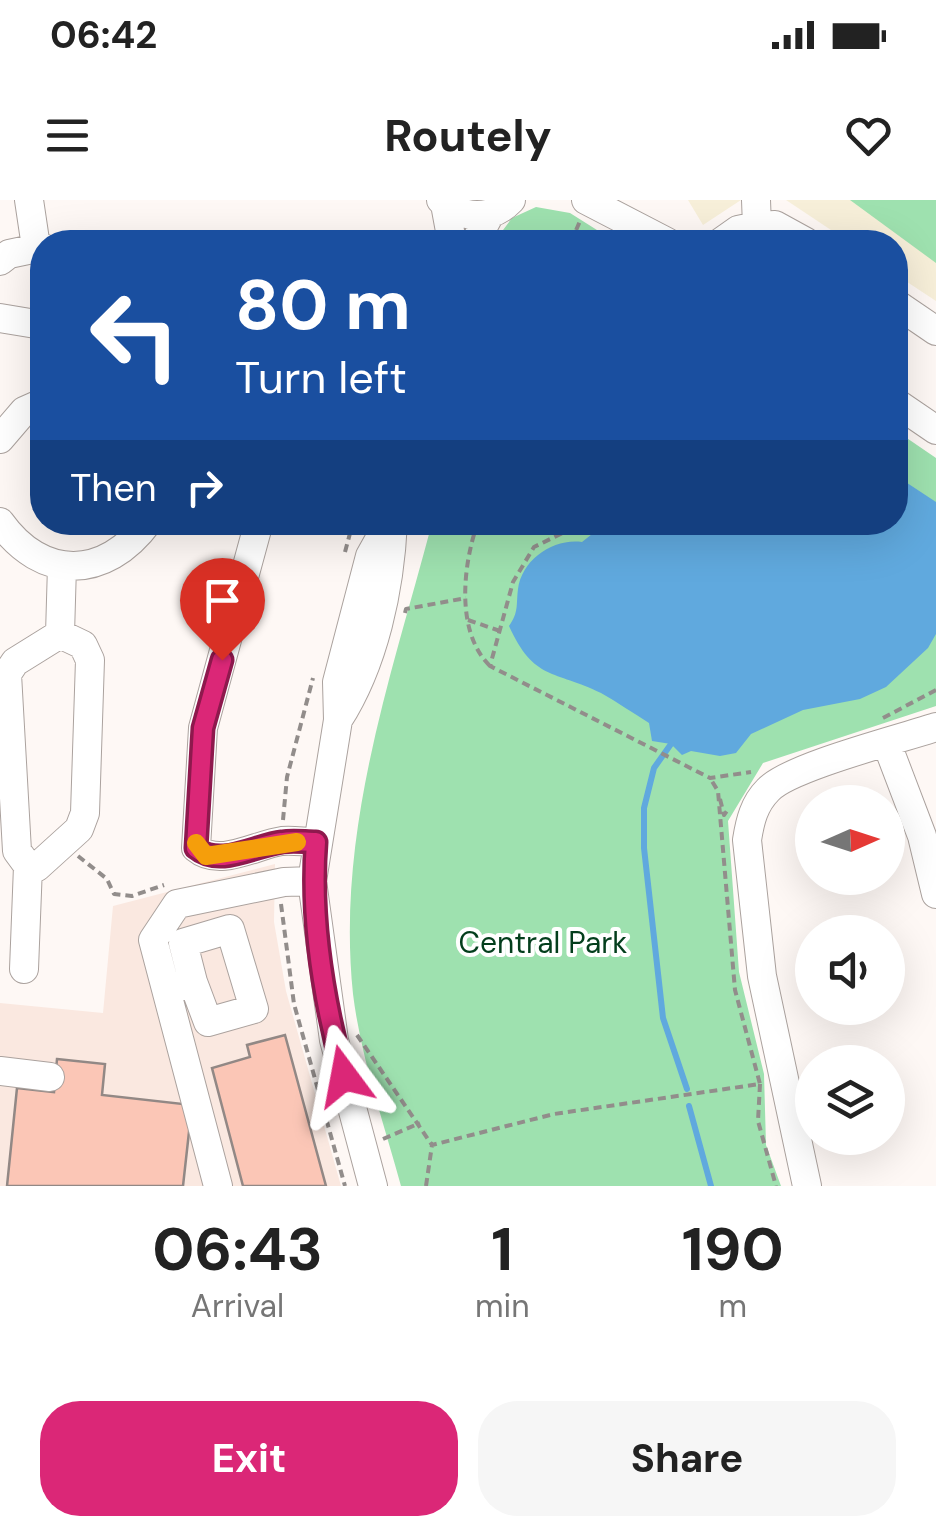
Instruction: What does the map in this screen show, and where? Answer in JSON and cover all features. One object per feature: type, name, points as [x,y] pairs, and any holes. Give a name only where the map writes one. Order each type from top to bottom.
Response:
[{"type":"street","points":[[29,200],[35,230]]},
{"type":"street","points":[[443,202],[474,216],[501,207]]},
{"type":"street","points":[[443,202],[449,230]]},
{"type":"street","points":[[484,230],[501,207]]},
{"type":"street","points":[[583,211],[635,230]]},
{"type":"street","points":[[0,261],[30,250]]},
{"type":"street","points":[[908,312],[936,330]]},
{"type":"street","points":[[0,318],[30,323]]},
{"type":"street","points":[[908,332],[936,351]]},
{"type":"street","points":[[908,394],[936,413]]},
{"type":"street","points":[[0,439],[30,408]]},
{"type":"street","points":[[908,411],[936,430]]},
{"type":"street","points":[[0,522],[15,543],[36,558],[62,566],[101,562],[126,548],[137,535]]},
{"type":"street","points":[[255,535],[203,728],[196,848],[206,856],[222,856],[282,842],[316,842]]},
{"type":"street","points":[[373,1186],[334,1040],[312,882],[338,720],[360,686],[391,562],[391,535]]},
{"type":"street","points":[[60,634],[62,566]]},
{"type":"street","points":[[28,866],[37,867],[79,830],[86,813],[90,660],[82,645],[60,634]]},
{"type":"street","points":[[24,968],[28,866],[17,852],[8,674],[15,662],[60,634]]},
{"type":"street","points":[[807,1186],[762,976],[747,840],[750,820],[758,802],[782,779],[936,727]]},
{"type":"street","points":[[887,744],[922,836],[936,894]]},
{"type":"street","points":[[218,1186],[180,986],[153,940],[177,904],[284,882],[312,882]]},
{"type":"street","points":[[0,1071],[50,1076]]},
{"type":"path","points":[[475,535],[466,598],[468,620],[480,656],[490,666],[644,748],[710,778],[718,791],[735,990],[760,1084],[758,1121],[776,1186]]},
{"type":"path","points":[[490,666],[513,582],[534,547],[555,535]]},
{"type":"path","points":[[416,607],[466,598]]},
{"type":"path","points":[[468,620],[500,631]]},
{"type":"path","points":[[710,778],[751,772]]},
{"type":"path","points":[[65,842],[108,879],[114,894],[132,896],[174,881]]},
{"type":"path","points":[[334,1040],[357,1035],[420,1123],[432,1145],[426,1186]]},
{"type":"path","points":[[432,1145],[554,1114],[760,1084]]},
{"type":"path","points":[[363,1148],[420,1123]]},
{"type":"shaded area","points":[[688,200],[741,200],[703,225]]},
{"type":"shaded area","points":[[786,200],[936,200],[936,301],[908,283],[908,230],[831,230]]},
{"type":"shaded area","points":[[275,864],[274,922],[286,991],[341,1186],[0,1186],[0,1003],[103,1013],[113,906]]},
{"type":"green space","points":[[850,200],[936,200],[936,263],[908,242],[908,230],[891,230]]},
{"type":"green space","points":[[536,207],[570,213],[597,230],[503,230],[512,218]]},
{"type":"green space","name":"Central Park","points":[[908,439],[936,458],[936,706],[763,763],[728,821],[739,972],[764,1074],[766,1145],[781,1186],[401,1186],[357,1018],[350,933],[352,873],[360,814],[385,697],[429,535],[908,535]]},
{"type":"water","points":[[908,484],[936,502],[936,634],[928,648],[886,687],[860,699],[803,710],[751,734],[736,753],[720,756],[691,751],[682,755],[671,744],[652,741],[649,723],[601,693],[537,665],[518,644],[509,626],[526,568],[550,547],[582,542],[591,535],[908,535]]},
{"type":"building","points":[[285,1035],[326,1186],[243,1186],[212,1068],[250,1057],[247,1045]]},
{"type":"building","points":[[57,1059],[105,1064],[102,1095],[192,1105],[183,1186],[7,1186],[17,1088],[54,1092]]},
{"type":"waterway","points":[[671,744],[654,768],[644,808],[644,848],[663,1018],[687,1089]]},
{"type":"waterway","points":[[689,1106],[711,1186]]},
{"type":"slow traffic","points":[[196,843],[196,848],[206,856],[222,856],[297,842]]},
{"type":"route","points":[[222,660],[203,728],[196,848],[206,856],[222,856],[282,842],[316,842],[312,882],[334,1040],[344,1076]]}]
